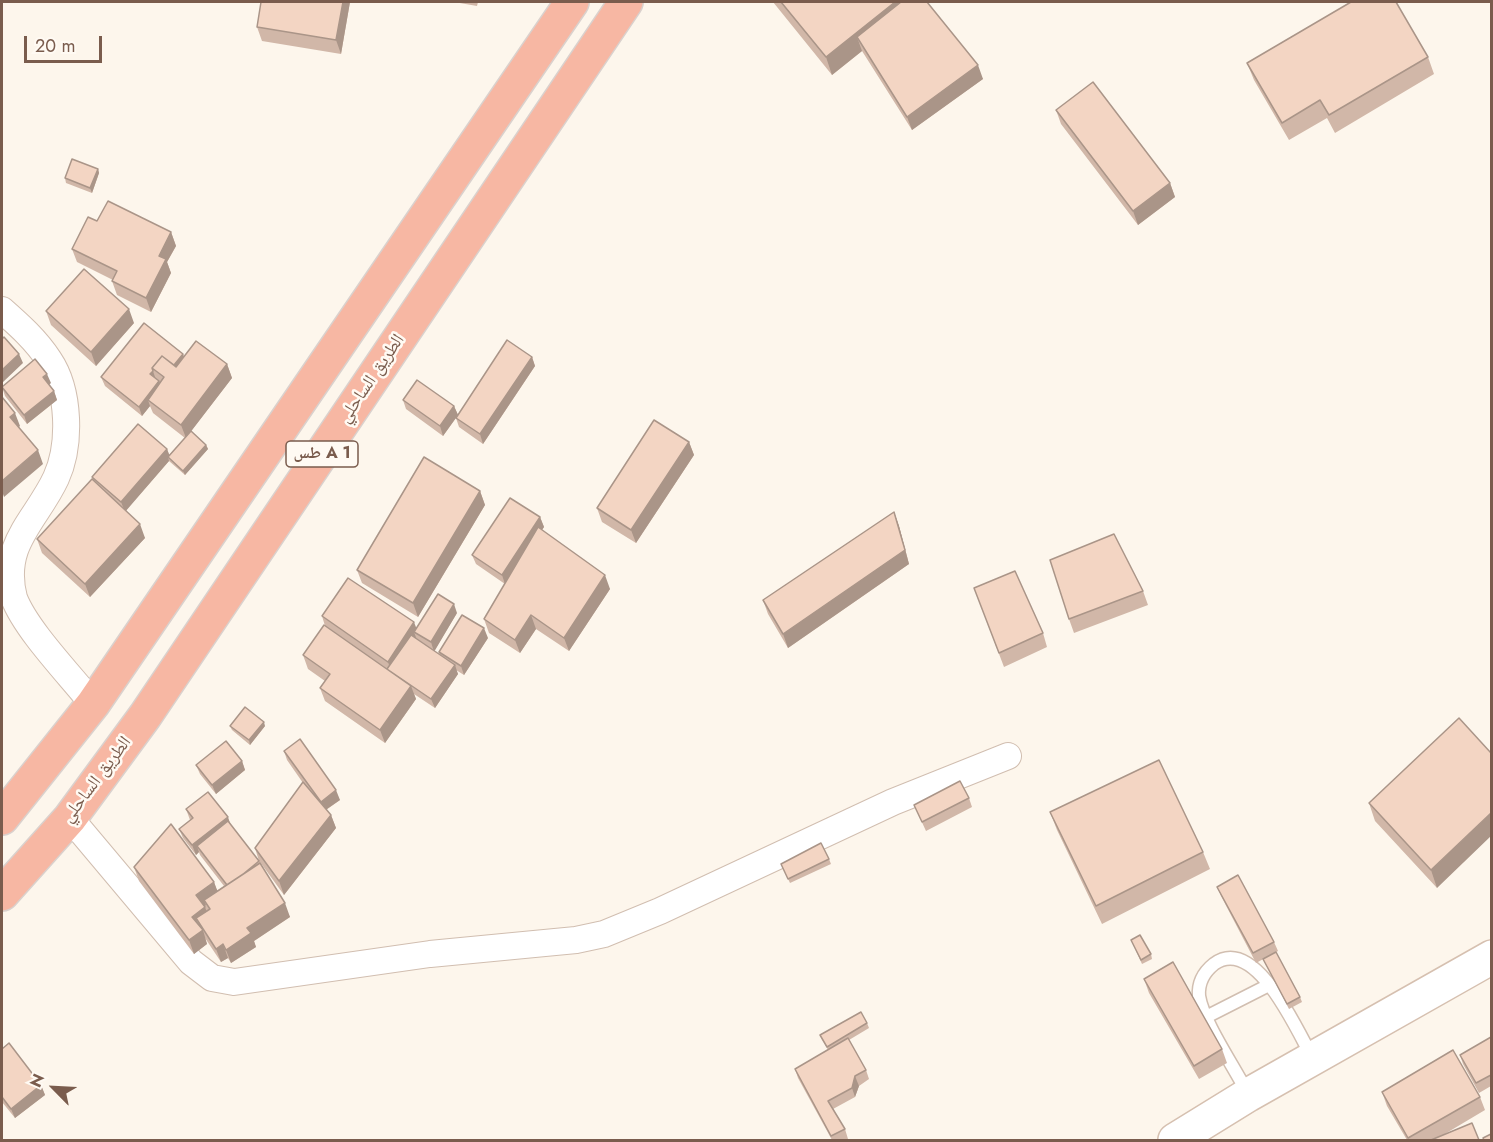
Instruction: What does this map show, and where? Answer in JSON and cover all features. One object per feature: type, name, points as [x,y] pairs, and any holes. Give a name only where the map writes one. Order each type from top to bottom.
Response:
[{"type":"highway","name":"طس A 1","points":[[2,818],[93,704],[572,2]]},
{"type":"highway","name":"الطريق الساحلي","points":[[2,894],[70,818],[146,716],[626,2]]},
{"type":"street","points":[[2,310],[27,333],[50,361],[63,398],[68,441],[56,478],[9,543],[9,563],[14,597],[29,624],[93,704]]},
{"type":"street","points":[[70,818],[191,962],[212,978],[234,982],[430,954],[576,940],[604,934],[660,911],[893,802],[1008,756]]},
{"type":"street","points":[[1175,1140],[1248,1095],[1314,1060],[1491,957]]},
{"type":"lane","points":[[1248,1095],[1206,1017],[1199,997],[1199,984],[1207,971],[1216,963],[1232,957],[1244,960],[1269,985],[1314,1060]]},
{"type":"lane","points":[[1206,1017],[1269,985]]},
{"type":"building","points":[[261,2],[343,2],[336,40],[257,27]]},
{"type":"building","points":[[781,2],[895,2],[826,57]]},
{"type":"building","points":[[901,2],[927,2],[978,65],[907,117],[857,37]]},
{"type":"building","points":[[1351,2],[1396,2],[1428,57],[1329,115],[1320,100],[1282,123],[1247,63]]},
{"type":"building","points":[[1093,82],[1170,183],[1133,211],[1056,110]]},
{"type":"building","points":[[72,159],[98,169],[90,188],[65,178]]},
{"type":"building","points":[[108,201],[171,232],[159,256],[166,259],[146,298],[112,281],[117,271],[72,249],[88,217],[97,221]]},
{"type":"building","points":[[84,269],[129,309],[91,352],[46,311]]},
{"type":"building","points":[[144,323],[183,354],[174,365],[162,356],[152,368],[153,371],[150,374],[159,381],[139,407],[101,377]]},
{"type":"building","points":[[4,337],[19,354],[2,370],[2,339]]},
{"type":"building","points":[[507,340],[532,357],[480,434],[456,418]]},
{"type":"building","points":[[196,341],[227,364],[181,425],[148,400],[164,377],[152,368],[162,356],[176,367]]},
{"type":"building","points":[[35,359],[47,374],[43,377],[54,391],[24,415],[2,387]]},
{"type":"building","points":[[417,380],[454,406],[440,426],[403,400]]},
{"type":"building","points":[[2,397],[15,413],[10,417],[38,450],[2,481]]},
{"type":"building","points":[[654,420],[689,442],[631,530],[597,508]]},
{"type":"building","points":[[138,424],[167,449],[121,502],[92,477]]},
{"type":"building","points":[[191,431],[206,445],[183,471],[168,457]]},
{"type":"building","points":[[424,457],[480,491],[413,603],[357,570]]},
{"type":"building","points":[[92,479],[140,524],[85,584],[37,539]]},
{"type":"building","points":[[510,498],[540,517],[502,575],[472,555]]},
{"type":"building","points":[[894,512],[905,550],[783,634],[763,600]]},
{"type":"building","points":[[538,527],[605,575],[564,638],[531,615],[515,640],[484,619]]},
{"type":"building","points":[[1114,534],[1143,591],[1069,619],[1050,560]]},
{"type":"building","points":[[1015,571],[1043,633],[999,653],[974,588]]},
{"type":"building","points":[[348,578],[414,622],[388,662],[322,616]]},
{"type":"building","points":[[438,594],[454,604],[431,642],[414,632]]},
{"type":"building","points":[[462,615],[484,628],[461,666],[439,652]]},
{"type":"building","points":[[324,625],[411,686],[380,730],[320,688],[330,674],[303,655]]},
{"type":"building","points":[[411,635],[455,665],[431,699],[387,669]]},
{"type":"building","points":[[245,707],[264,722],[249,740],[230,726]]},
{"type":"building","points":[[1459,718],[1491,753],[1491,813],[1431,870],[1369,803]]},
{"type":"building","points":[[300,739],[336,790],[321,802],[284,751]]},
{"type":"building","points":[[226,741],[242,761],[212,785],[196,765]]},
{"type":"building","points":[[1159,760],[1203,852],[1096,906],[1050,812]]},
{"type":"building","points":[[960,781],[969,798],[922,822],[914,805]]},
{"type":"building","points":[[303,782],[331,815],[279,881],[255,848]]},
{"type":"building","points":[[208,792],[228,817],[192,845],[179,829],[193,818],[186,809]]},
{"type":"building","points":[[228,821],[259,861],[227,885],[197,846]]},
{"type":"building","points":[[171,824],[214,882],[196,895],[205,907],[192,917],[203,930],[189,940],[134,867]]},
{"type":"building","points":[[821,843],[829,859],[788,879],[781,864]]},
{"type":"building","points":[[260,863],[285,903],[247,928],[251,933],[226,950],[223,944],[216,949],[196,918],[210,909],[204,900]]},
{"type":"building","points":[[1238,875],[1274,942],[1253,953],[1217,887]]},
{"type":"building","points":[[1140,935],[1151,954],[1141,960],[1131,940]]},
{"type":"building","points":[[1276,952],[1300,997],[1287,1004],[1263,959]]},
{"type":"building","points":[[1173,962],[1222,1049],[1194,1066],[1144,979]]},
{"type":"building","points":[[861,1012],[867,1023],[827,1047],[820,1035]]},
{"type":"building","points":[[1491,1037],[1491,1075],[1476,1083],[1460,1055]]},
{"type":"building","points":[[848,1038],[866,1070],[855,1076],[852,1088],[828,1101],[845,1129],[831,1136],[795,1069]]},
{"type":"building","points":[[9,1043],[41,1085],[11,1109],[2,1097],[2,1049]]},
{"type":"building","points":[[1453,1050],[1480,1097],[1408,1138],[1382,1092]]},
{"type":"building","points":[[1472,1123],[1479,1140],[1431,1140]]},
{"type":"building","points":[[1491,1134],[1491,1140],[1484,1140],[1483,1138]]}]
